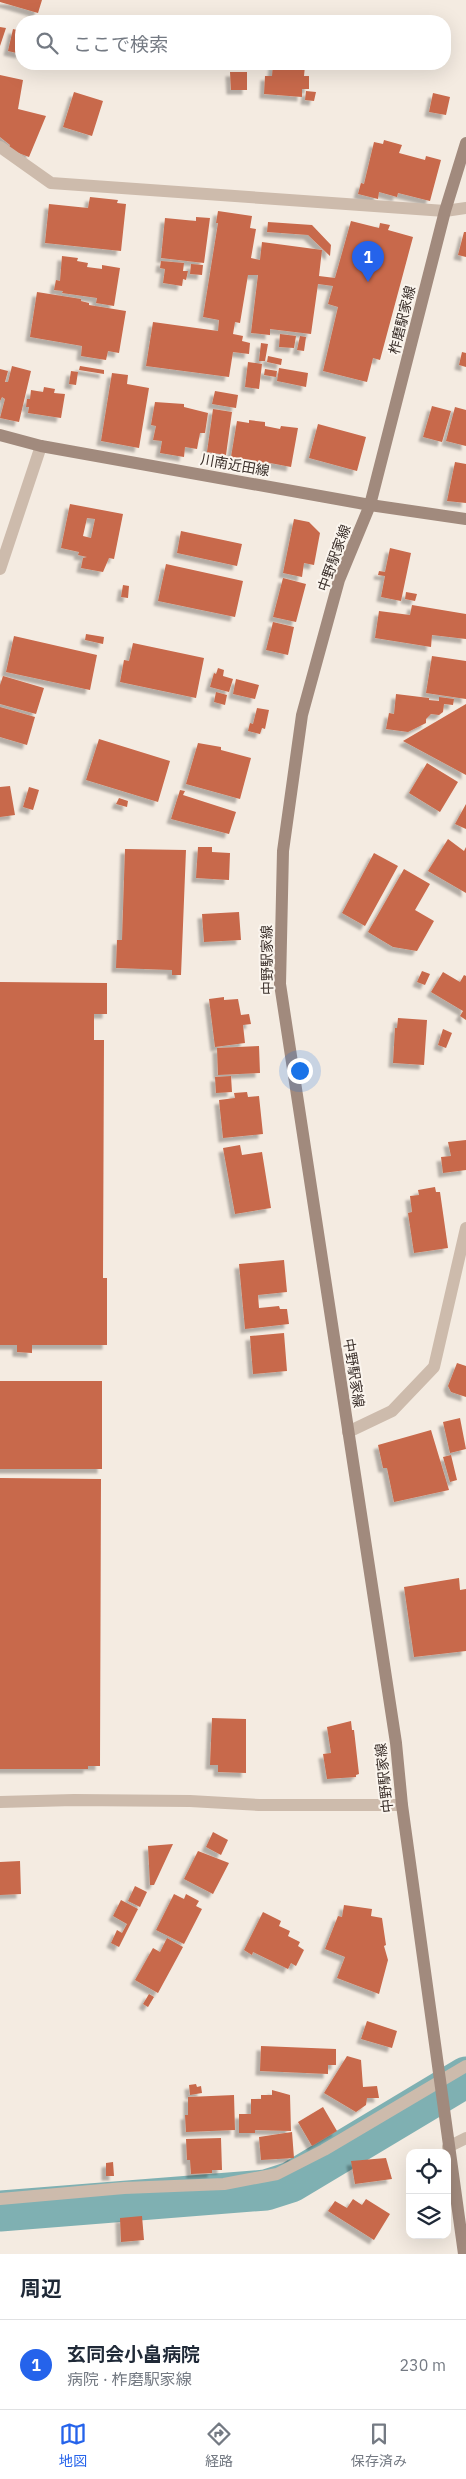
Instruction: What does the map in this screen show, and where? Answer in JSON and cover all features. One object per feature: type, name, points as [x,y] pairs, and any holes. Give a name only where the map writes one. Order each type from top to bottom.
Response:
[{"type":"main road","name":"柞磨駅家線","points":[[370,505],[446,211],[466,143]]},
{"type":"main road","name":"川南近田線","points":[[0,435],[42,446],[370,505],[466,519]]},
{"type":"main road","name":"中野駅家線","points":[[370,505],[339,580],[302,715],[283,851],[280,984],[396,1744],[402,1805],[464,2254]]},
{"type":"street","points":[[0,147],[51,183],[446,211],[466,208]]},
{"type":"street","points":[[0,569],[42,446]]},
{"type":"street","points":[[348,1432],[392,1411],[434,1367],[466,1228]]},
{"type":"street","points":[[0,1802],[74,1800],[190,1801],[259,1805],[402,1805]]},
{"type":"street","points":[[0,2200],[124,2188],[224,2184],[277,2174],[324,2150],[441,2084],[466,2066]]},
{"type":"street","points":[[448,2147],[466,2138]]},
{"type":"building","points":[[0,0],[42,0],[38,13],[0,2]]},
{"type":"building","points":[[0,27],[6,28],[0,46]]},
{"type":"building","points":[[13,29],[15,30],[15,53],[8,51]]},
{"type":"building","points":[[272,70],[305,70],[304,76],[309,76],[309,89],[302,89],[302,97],[264,94],[265,76],[272,76]]},
{"type":"building","points":[[230,72],[247,72],[247,90],[231,90]]},
{"type":"building","points":[[0,75],[23,80],[18,109],[46,116],[29,157],[8,149],[10,145],[0,137]]},
{"type":"building","points":[[306,91],[316,92],[314,101],[305,100]]},
{"type":"building","points":[[74,92],[103,101],[92,136],[63,127]]},
{"type":"building","points":[[433,93],[450,97],[446,115],[429,112]]},
{"type":"building","points":[[384,140],[402,145],[399,153],[425,160],[426,156],[441,160],[430,201],[398,193],[397,197],[379,192],[378,199],[358,194],[361,183],[364,184],[374,142],[383,144]]},
{"type":"building","points":[[90,197],[118,200],[117,203],[126,204],[121,251],[45,243],[49,204],[88,208]]},
{"type":"building","points":[[218,211],[252,216],[250,228],[256,229],[251,258],[260,260],[262,242],[322,250],[319,276],[335,278],[351,221],[379,228],[380,223],[390,225],[388,230],[413,237],[380,360],[373,358],[367,382],[323,371],[338,307],[328,304],[333,286],[318,284],[311,334],[270,329],[270,335],[251,333],[258,275],[248,275],[240,323],[235,322],[233,334],[243,336],[242,341],[250,343],[249,354],[233,352],[229,377],[146,366],[153,322],[218,331],[219,320],[203,317],[218,223],[216,223]]},
{"type":"building","points":[[196,217],[210,218],[204,263],[161,258],[165,218],[196,221]]},
{"type":"building","points":[[268,222],[312,225],[331,245],[330,256],[308,235],[267,232]]},
{"type":"building","points":[[464,232],[466,232],[466,257],[458,255]]},
{"type":"building","points":[[62,256],[78,258],[77,261],[88,263],[87,267],[102,269],[102,265],[120,268],[114,306],[96,303],[97,298],[54,290],[56,280],[60,281]]},
{"type":"building","points":[[161,261],[184,263],[183,271],[188,271],[186,280],[183,279],[182,286],[163,283],[165,269],[160,268]]},
{"type":"building","points":[[191,264],[203,265],[202,275],[190,274]]},
{"type":"building","points":[[37,292],[81,299],[81,301],[89,303],[89,305],[126,311],[119,353],[108,351],[106,360],[81,356],[82,346],[30,337]]},
{"type":"building","points":[[280,334],[296,336],[294,348],[279,347]]},
{"type":"building","points":[[300,336],[306,337],[304,351],[297,350]]},
{"type":"building","points":[[261,343],[268,344],[265,361],[259,361]]},
{"type":"building","points":[[462,352],[466,353],[466,367],[459,365]]},
{"type":"building","points":[[268,356],[282,359],[281,365],[267,362]]},
{"type":"building","points":[[248,362],[262,364],[259,389],[245,387]]},
{"type":"building","points":[[12,366],[31,371],[19,422],[0,418],[5,399],[2,397],[0,401],[0,369],[8,371],[5,382],[8,382]]},
{"type":"building","points":[[80,366],[104,370],[104,374],[79,370]]},
{"type":"building","points":[[279,368],[308,373],[306,387],[277,381]]},
{"type":"building","points":[[265,369],[277,371],[276,377],[264,375]]},
{"type":"building","points":[[71,371],[78,372],[76,385],[69,384]]},
{"type":"building","points":[[112,373],[128,375],[127,384],[149,388],[139,448],[101,441]]},
{"type":"building","points":[[44,387],[55,389],[54,393],[65,394],[61,418],[28,413],[29,407],[26,407],[27,399],[30,399],[31,390],[43,392]]},
{"type":"building","points":[[215,391],[238,395],[236,408],[212,404]]},
{"type":"building","points":[[155,402],[184,404],[184,407],[208,413],[205,433],[200,433],[197,449],[185,447],[184,457],[160,453],[162,441],[153,440],[156,426],[151,425]]},
{"type":"building","points":[[432,406],[451,411],[442,442],[423,437]]},
{"type":"building","points":[[455,407],[466,410],[466,446],[446,441]]},
{"type":"building","points":[[213,409],[232,412],[226,455],[207,452]]},
{"type":"building","points":[[249,420],[265,422],[265,426],[280,429],[281,426],[298,428],[291,467],[265,462],[264,467],[237,462],[237,458],[231,457],[237,421],[249,423]]},
{"type":"building","points":[[318,424],[366,437],[357,471],[309,458]]},
{"type":"building","points":[[455,462],[466,464],[466,503],[447,501]]},
{"type":"building","points":[[70,504],[123,514],[114,559],[109,558],[103,572],[81,568],[83,558],[87,557],[78,555],[79,552],[61,548]],"holes":[[[87,518],[95,519],[91,538],[83,536]]]},
{"type":"building","points":[[294,519],[309,522],[320,533],[314,565],[304,563],[302,577],[283,573]]},
{"type":"building","points":[[181,531],[242,544],[237,566],[177,553]]},
{"type":"building","points":[[390,548],[411,553],[401,601],[381,597],[385,576],[378,575],[379,571],[385,572]]},
{"type":"building","points":[[166,564],[243,581],[235,617],[158,601]]},
{"type":"building","points":[[283,578],[306,584],[296,622],[273,617]]},
{"type":"building","points":[[123,585],[129,586],[128,598],[121,597]]},
{"type":"building","points":[[406,592],[417,594],[415,601],[405,599]]},
{"type":"building","points":[[412,605],[466,614],[466,639],[432,635],[431,647],[375,638],[379,611],[410,615]]},
{"type":"building","points":[[273,622],[294,627],[288,655],[266,650]]},
{"type":"building","points":[[86,634],[104,637],[103,644],[85,640]]},
{"type":"building","points":[[14,636],[97,655],[90,690],[6,672]]},
{"type":"building","points":[[133,643],[204,658],[196,698],[120,682],[124,660],[129,661]]},
{"type":"building","points":[[432,656],[466,661],[466,699],[426,693]]},
{"type":"building","points":[[218,668],[224,670],[223,676],[233,679],[229,692],[210,687],[214,673],[216,674]]},
{"type":"building","points":[[3,676],[44,688],[36,714],[0,704],[0,685]]},
{"type":"building","points":[[236,679],[259,685],[255,699],[233,694]]},
{"type":"building","points":[[216,692],[227,695],[225,705],[214,702]]},
{"type":"building","points":[[396,694],[439,701],[439,697],[454,699],[453,705],[444,704],[443,712],[439,715],[431,714],[426,719],[426,723],[408,732],[386,729],[389,713],[394,714]]},
{"type":"building","points":[[466,704],[466,775],[403,741]]},
{"type":"building","points":[[0,707],[35,717],[27,745],[0,737]]},
{"type":"building","points":[[257,708],[269,710],[265,729],[262,728],[260,734],[248,731],[250,723],[253,724]]},
{"type":"building","points":[[99,739],[170,761],[158,802],[86,780]]},
{"type":"building","points":[[198,743],[221,747],[221,750],[251,758],[240,799],[186,784]]},
{"type":"building","points":[[427,763],[458,782],[440,812],[409,793]]},
{"type":"building","points":[[10,786],[15,815],[0,817],[0,787]]},
{"type":"building","points":[[29,787],[39,790],[33,810],[23,807]]},
{"type":"building","points":[[180,790],[185,791],[183,795],[236,812],[229,834],[171,819]]},
{"type":"building","points":[[119,798],[128,801],[127,807],[116,804]]},
{"type":"building","points":[[466,804],[466,829],[455,824]]},
{"type":"building","points":[[448,839],[464,851],[466,847],[466,893],[428,871]]},
{"type":"building","points":[[198,847],[212,847],[212,852],[230,853],[229,880],[196,878]]},
{"type":"building","points":[[125,849],[186,850],[181,975],[172,975],[172,970],[116,968],[117,940],[122,940]]},
{"type":"building","points":[[374,853],[398,866],[365,926],[342,913]]},
{"type":"building","points":[[404,869],[430,884],[415,910],[434,921],[417,951],[393,947],[368,932]]},
{"type":"building","points":[[239,912],[241,940],[204,942],[202,914]]},
{"type":"building","points":[[422,971],[430,974],[425,985],[417,982]]},
{"type":"building","points":[[443,972],[460,982],[464,975],[466,976],[466,1020],[460,1016],[463,1011],[431,992]]},
{"type":"building","points":[[0,982],[107,983],[107,1014],[94,1014],[94,1040],[104,1040],[103,1278],[107,1278],[107,1345],[32,1345],[32,1353],[17,1352],[17,1345],[0,1345]]},
{"type":"building","points":[[224,997],[224,1000],[238,999],[241,1015],[249,1014],[251,1024],[243,1025],[245,1043],[215,1047],[209,999]]},
{"type":"building","points":[[398,1018],[427,1020],[424,1065],[393,1063],[395,1028],[397,1028]]},
{"type":"building","points":[[443,1029],[452,1033],[446,1048],[438,1045]]},
{"type":"building","points":[[259,1046],[260,1073],[218,1075],[217,1048]]},
{"type":"building","points":[[231,1076],[232,1092],[216,1093],[215,1077]]},
{"type":"building","points":[[247,1092],[248,1097],[259,1096],[263,1134],[223,1138],[219,1100],[235,1098],[234,1093]]},
{"type":"building","points":[[466,1140],[466,1170],[443,1173],[441,1157],[451,1156],[448,1142]]},
{"type":"building","points":[[240,1145],[242,1155],[262,1152],[271,1208],[235,1214],[223,1148]]},
{"type":"building","points":[[435,1187],[436,1192],[440,1192],[448,1248],[414,1253],[408,1213],[412,1212],[410,1196],[419,1195],[418,1190]]},
{"type":"building","points":[[284,1260],[287,1292],[258,1295],[259,1308],[279,1306],[280,1309],[287,1309],[289,1324],[245,1329],[239,1264]]},
{"type":"building","points":[[284,1333],[287,1371],[253,1374],[250,1336]]},
{"type":"building","points":[[457,1363],[466,1366],[466,1397],[451,1392],[448,1386]]},
{"type":"building","points":[[0,1381],[102,1381],[102,1469],[0,1469]]},
{"type":"building","points":[[460,1418],[466,1449],[450,1453],[443,1422]]},
{"type":"building","points":[[431,1430],[449,1490],[394,1502],[387,1468],[383,1468],[378,1445]]},
{"type":"building","points":[[451,1455],[457,1480],[450,1482],[443,1457]]},
{"type":"building","points":[[0,1478],[101,1479],[100,1766],[88,1766],[88,1769],[0,1769]]},
{"type":"building","points":[[459,1578],[460,1590],[466,1589],[466,1651],[414,1657],[404,1587]]},
{"type":"building","points":[[212,1718],[246,1719],[246,1773],[218,1772],[218,1765],[210,1765]]},
{"type":"building","points":[[351,1721],[352,1730],[354,1730],[359,1774],[356,1777],[327,1779],[323,1754],[331,1753],[327,1727]]},
{"type":"building","points":[[213,1832],[228,1840],[221,1855],[206,1847]]},
{"type":"building","points":[[173,1844],[154,1885],[150,1885],[148,1846]]},
{"type":"building","points":[[198,1851],[229,1863],[213,1894],[184,1879]]},
{"type":"building","points":[[20,1861],[21,1894],[0,1895],[0,1862]]},
{"type":"building","points":[[135,1886],[147,1892],[140,1907],[128,1901]]},
{"type":"building","points":[[174,1894],[184,1899],[186,1894],[199,1901],[196,1906],[202,1909],[184,1944],[156,1930]]},
{"type":"building","points":[[121,1900],[138,1909],[119,1947],[111,1943],[117,1930],[122,1933],[127,1924],[113,1916]]},
{"type":"building","points":[[344,1905],[372,1909],[371,1916],[382,1918],[386,1945],[384,1946],[388,1960],[379,1994],[337,1978],[345,1957],[325,1949],[338,1916],[342,1917]]},
{"type":"building","points":[[263,1912],[281,1921],[279,1926],[290,1931],[288,1936],[300,1942],[298,1946],[304,1950],[296,1966],[291,1963],[288,1969],[253,1952],[252,1955],[244,1950]]},
{"type":"building","points":[[167,1938],[183,1947],[158,1993],[135,1980],[153,1948],[160,1952]]},
{"type":"building","points":[[149,1994],[154,1997],[148,2007],[143,2004]]},
{"type":"building","points":[[367,2021],[397,2031],[392,2048],[361,2039]]},
{"type":"building","points":[[261,2046],[336,2049],[336,2065],[328,2065],[328,2074],[260,2071]]},
{"type":"building","points":[[347,2056],[361,2060],[363,2087],[377,2086],[379,2098],[367,2098],[366,2105],[356,2112],[324,2093]]},
{"type":"building","points":[[196,2084],[197,2087],[201,2086],[202,2093],[190,2095],[189,2085]]},
{"type":"building","points":[[272,2090],[290,2095],[291,2131],[255,2130],[255,2133],[239,2133],[239,2114],[251,2114],[251,2099],[261,2099],[261,2095],[272,2095]]},
{"type":"building","points":[[234,2095],[235,2130],[186,2132],[185,2115],[188,2115],[188,2097]]},
{"type":"building","points":[[323,2107],[337,2131],[312,2146],[298,2122]]},
{"type":"building","points":[[292,2132],[294,2158],[261,2160],[259,2137]]},
{"type":"building","points":[[221,2138],[222,2170],[212,2170],[212,2173],[191,2174],[190,2160],[187,2160],[186,2139]]},
{"type":"building","points":[[386,2158],[392,2179],[355,2184],[351,2161]]},
{"type":"building","points":[[113,2162],[114,2176],[106,2176],[106,2163]]},
{"type":"building","points":[[353,2199],[362,2205],[366,2199],[390,2214],[374,2240],[328,2211],[335,2201],[347,2208]]},
{"type":"building","points":[[142,2216],[144,2240],[121,2242],[120,2218]]},
{"type":"waterway","points":[[0,2211],[266,2190],[291,2182],[466,2077]]},
{"type":"place","name":"玄同会小畠病院","points":[[368,282]]}]
